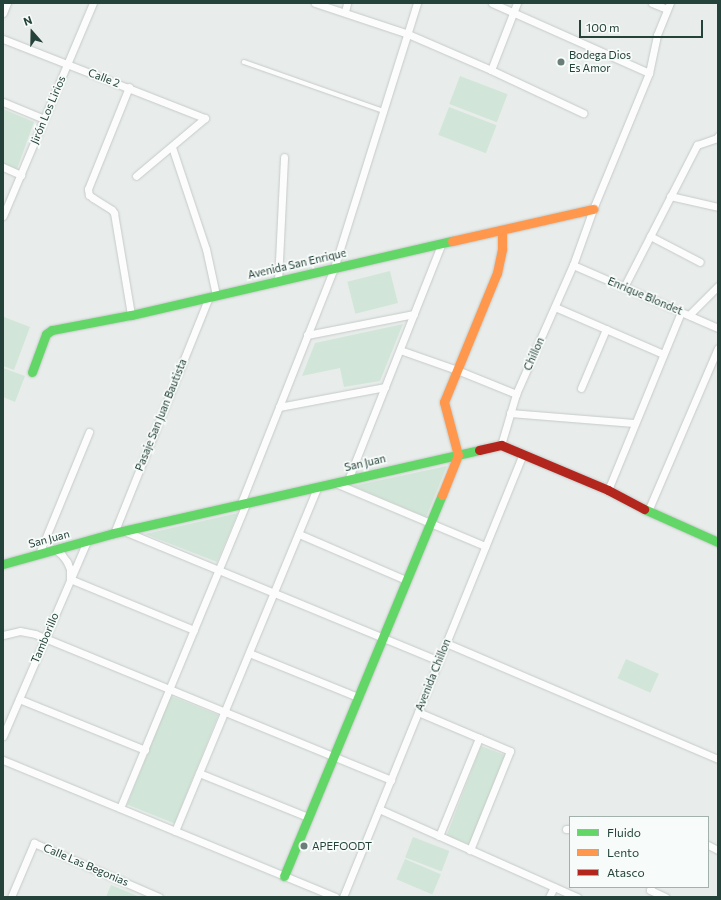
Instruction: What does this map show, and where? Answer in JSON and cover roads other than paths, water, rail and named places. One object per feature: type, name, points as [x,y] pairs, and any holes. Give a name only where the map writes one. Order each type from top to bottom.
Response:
[{"type":"street","points":[[3,13],[7,3]]},
{"type":"street","name":"Jirón Los Lirios","points":[[3,216],[93,3]]},
{"type":"street","points":[[315,3],[408,34],[583,113]]},
{"type":"street","points":[[345,12],[347,3]]},
{"type":"street","points":[[120,808],[219,570],[279,407],[334,268],[417,3]]},
{"type":"street","points":[[492,3],[649,73]]},
{"type":"street","points":[[490,70],[517,3]]},
{"type":"street","points":[[652,3],[669,6]]},
{"type":"street","name":"Chillon","points":[[501,445],[516,394],[573,265],[593,209],[649,73],[657,35],[669,6]]},
{"type":"street","name":"Calle 2","points":[[3,39],[205,118],[172,147]]},
{"type":"street","points":[[129,87],[88,189],[93,198],[112,210],[114,213],[131,314]]},
{"type":"street","points":[[3,102],[44,119]]},
{"type":"street","points":[[624,287],[670,196],[698,145],[717,138],[718,136]]},
{"type":"street","points":[[136,176],[172,147],[206,249],[213,296]]},
{"type":"street","points":[[278,281],[284,157]]},
{"type":"street","points":[[3,167],[21,175]]},
{"type":"street","points":[[670,196],[718,207]]},
{"type":"street","name":"Avenida San Enrique","points":[[32,372],[46,334],[52,330],[213,296],[593,209]]},
{"type":"street","points":[[284,876],[458,455],[444,405],[497,273],[502,249],[502,230]]},
{"type":"street","points":[[650,236],[700,262]]},
{"type":"street","points":[[348,480],[442,243]]},
{"type":"street","name":"Enrique Blondet","points":[[573,265],[718,328]]},
{"type":"street","points":[[688,315],[718,286]]},
{"type":"street","name":"Pasaje San Juan Bautista","points":[[114,534],[213,296]]},
{"type":"street","points":[[555,307],[663,354]]},
{"type":"street","points":[[608,490],[634,423],[681,312]]},
{"type":"street","points":[[307,336],[414,314]]},
{"type":"street","points":[[581,388],[606,329]]},
{"type":"street","points":[[648,511],[718,348]]},
{"type":"street","points":[[400,350],[457,370],[516,394]]},
{"type":"street","points":[[279,407],[385,386]]},
{"type":"street","points":[[510,413],[634,423]]},
{"type":"street","points":[[39,554],[89,432]]},
{"type":"street","points":[[501,445],[608,490],[648,511],[718,542]]},
{"type":"street","name":"San Juan","points":[[3,564],[124,531],[501,445]]},
{"type":"street","name":"Avenida Chillon","points":[[343,897],[523,454]]},
{"type":"street","points":[[335,483],[485,546]]},
{"type":"street","points":[[175,831],[318,486]]},
{"type":"street","points":[[124,531],[439,661]]},
{"type":"street","points":[[299,534],[406,580]]},
{"type":"street","name":"Tamborillo","points":[[3,736],[87,541]]},
{"type":"street","points":[[55,550],[62,555],[67,562],[70,569],[70,579],[194,630]]},
{"type":"street","points":[[3,635],[27,631],[391,780]]},
{"type":"street","points":[[446,643],[718,759]]},
{"type":"street","points":[[249,653],[358,697]]},
{"type":"street","points":[[19,699],[144,750]]},
{"type":"street","points":[[418,712],[510,751],[470,850]]},
{"type":"street","points":[[439,836],[479,738]]},
{"type":"street","points":[[3,760],[335,897]]},
{"type":"street","points":[[199,772],[308,817]]},
{"type":"street","points":[[379,809],[576,897]]},
{"type":"street","name":"Calle Las Begonias","points":[[10,897],[34,843],[160,897]]},
{"type":"street","points":[[709,846],[718,850]]},
{"type":"street","points":[[550,897],[554,887]]},
{"type":"street","points":[[651,888],[650,890],[664,897]]},
{"type":"lane","points":[[244,62],[384,111]]},
{"type":"place","name":"Bodega Dios Es Amor","points":[[561,62]]},
{"type":"place","name":"APEFOODT","points":[[304,846]]}]
